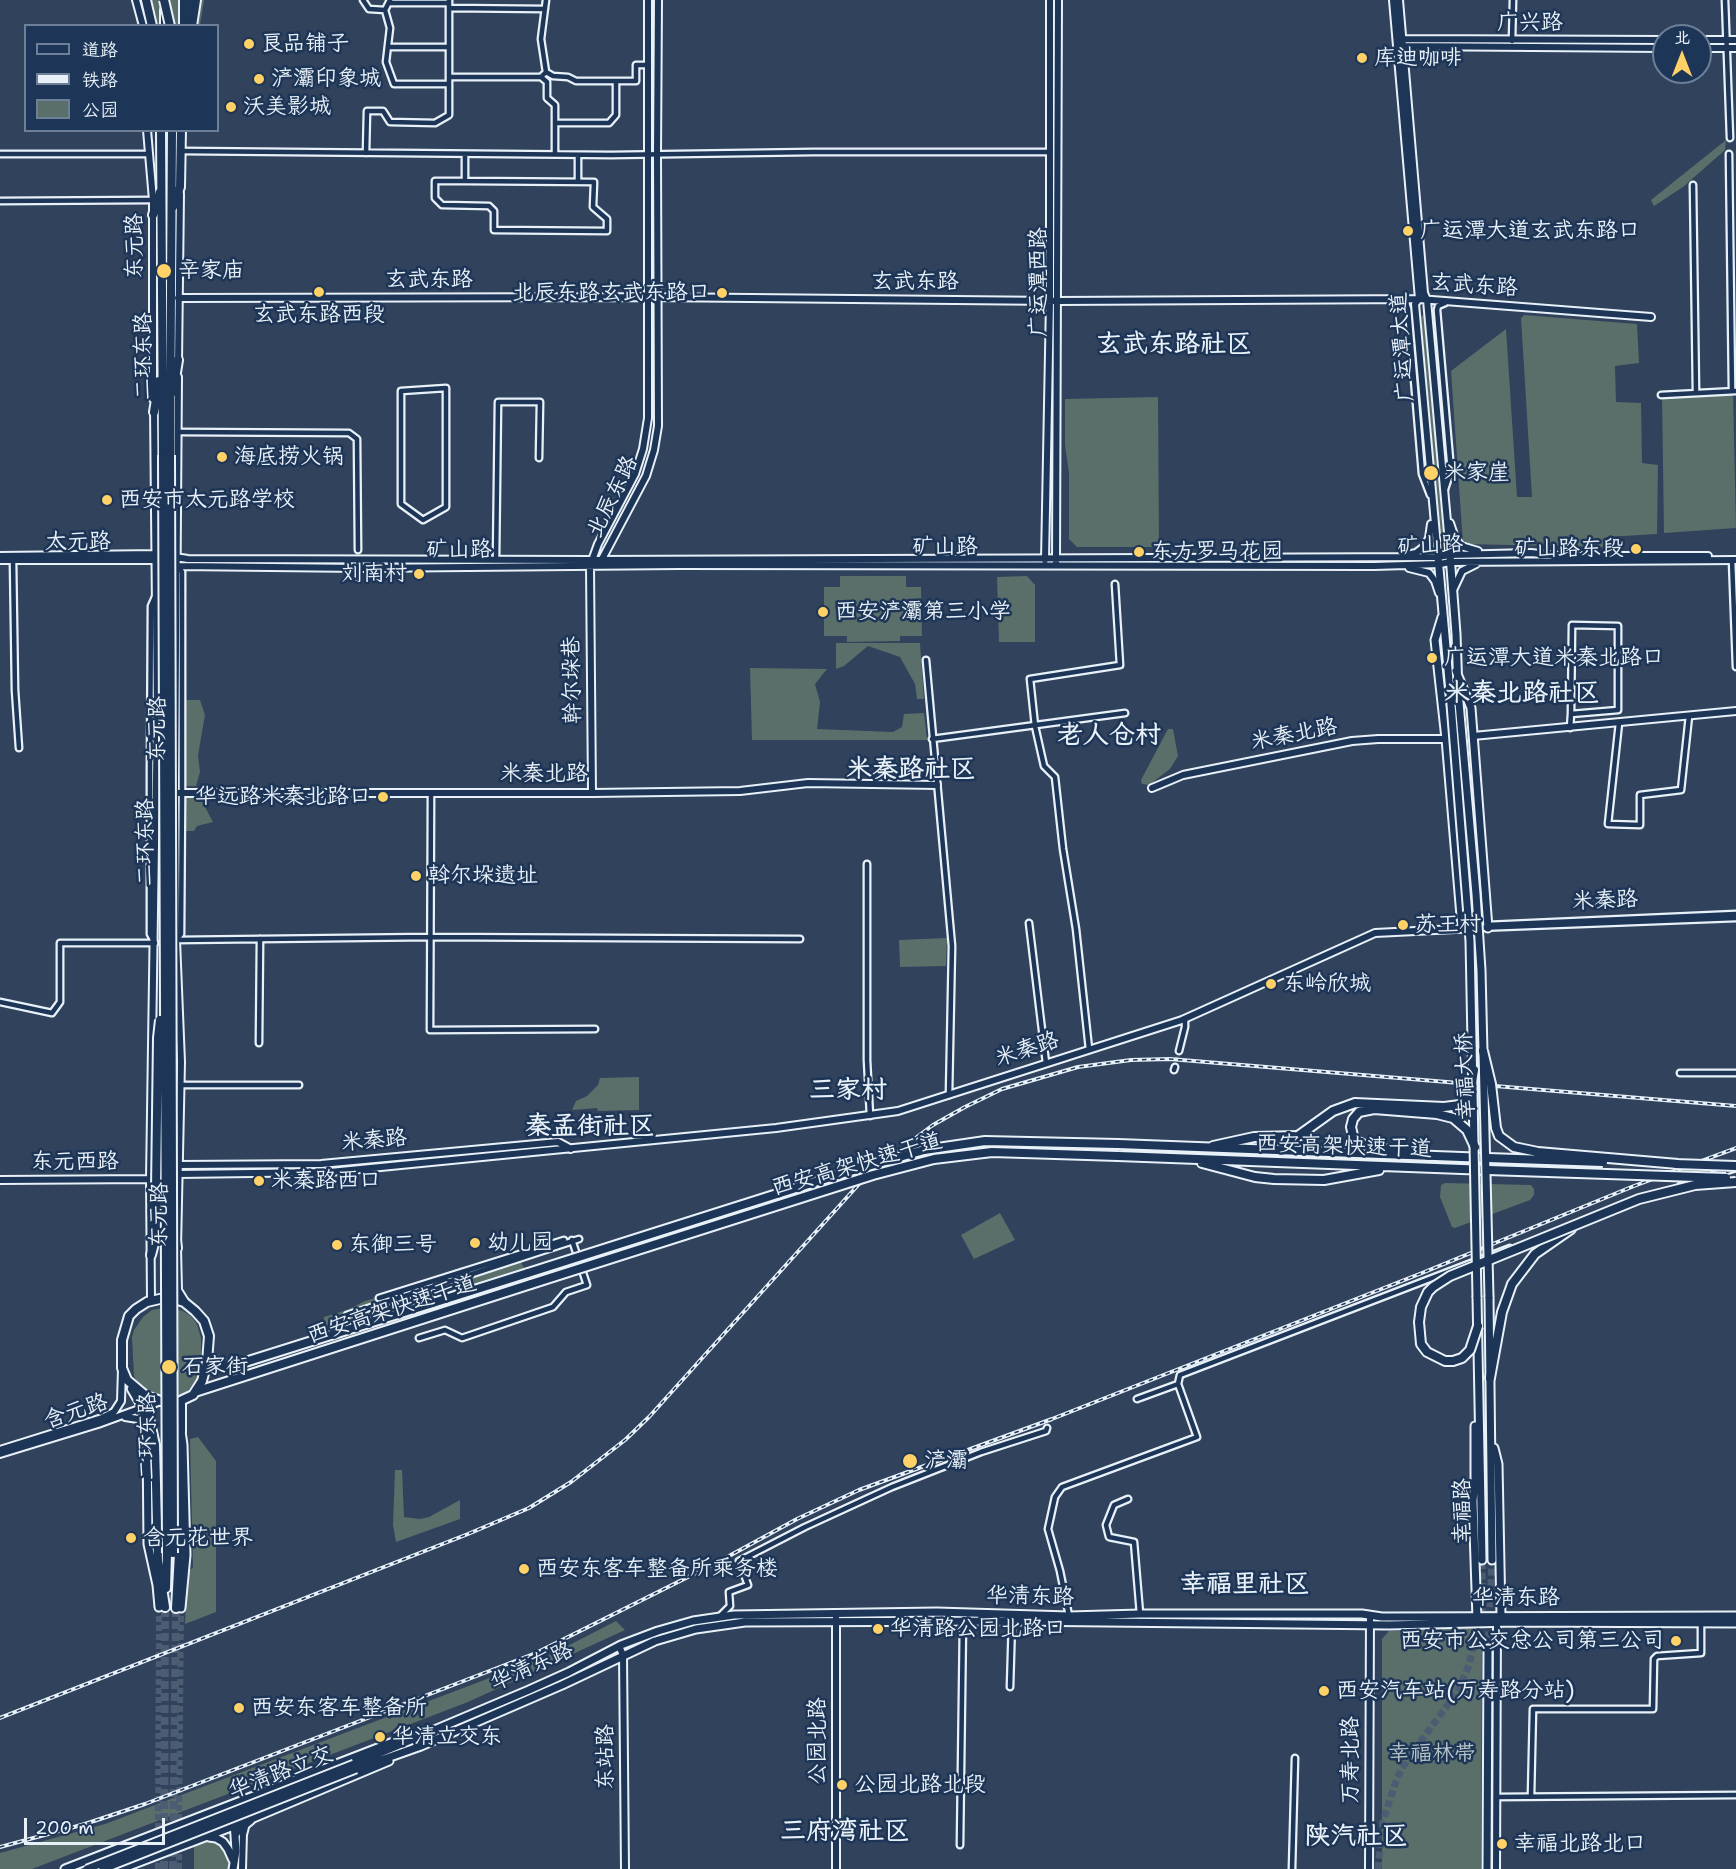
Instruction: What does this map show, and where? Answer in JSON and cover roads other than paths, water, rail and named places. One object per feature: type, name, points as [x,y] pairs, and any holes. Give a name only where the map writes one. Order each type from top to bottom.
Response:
[{"type":"highway","points":[[146,0],[152,24]]},
{"type":"highway","points":[[164,0],[165,24]]},
{"type":"highway","points":[[164,0],[170,24]]},
{"type":"highway","points":[[184,0],[185,24]]},
{"type":"highway","points":[[186,24],[192,0]]},
{"type":"highway","name":"二环东路","points":[[161,132],[162,359],[166,455],[170,1553]]},
{"type":"highway","points":[[166,455],[169,414],[172,132]]},
{"type":"highway","points":[[170,218],[180,187],[182,132]]},
{"type":"highway","points":[[153,215],[162,185]]},
{"type":"highway","points":[[154,412],[162,359]]},
{"type":"highway","points":[[169,414],[178,360]]},
{"type":"highway","points":[[168,990],[176,1050],[175,1235],[177,1248]]},
{"type":"highway","points":[[151,1255],[156,1236],[158,1038],[168,990]]},
{"type":"highway","points":[[1483,1051],[1491,1084],[1496,1128],[1503,1140],[1514,1147],[1538,1152],[1678,1164]]},
{"type":"highway","points":[[1204,1148],[1254,1137],[1298,1136],[1333,1111],[1355,1102],[1444,1107],[1460,1105],[1465,1102],[1470,1093],[1474,1070]]},
{"type":"highway","points":[[1455,1157],[1369,1147],[1354,1140],[1351,1127],[1353,1119],[1359,1112],[1374,1108],[1437,1114],[1453,1118],[1467,1130],[1475,1147]]},
{"type":"highway","name":"西安高架快速干道","points":[[208,1356],[222,1364],[237,1365],[840,1174],[924,1150],[985,1141],[1736,1167]]},
{"type":"highway","name":"西安高架快速干道","points":[[195,1392],[873,1175],[934,1159],[992,1152],[1736,1180]]},
{"type":"highway","points":[[1183,1159],[1255,1177],[1274,1179],[1324,1180],[1390,1167]]},
{"type":"highway","points":[[1478,1326],[1470,1350],[1462,1358],[1445,1361],[1427,1352],[1421,1344],[1419,1322],[1421,1307],[1428,1292],[1450,1276],[1639,1199],[1673,1189],[1736,1180]]},
{"type":"highway","points":[[1490,1378],[1502,1312],[1512,1284],[1535,1254],[1581,1223]]},
{"type":"highway","points":[[127,1380],[146,1396],[161,1401],[181,1401],[195,1392],[204,1377],[208,1356],[209,1336],[207,1327],[199,1314],[188,1304],[168,1297],[152,1300],[136,1308],[127,1320],[122,1340],[122,1368],[127,1380],[149,1418],[155,1445],[158,1561],[162,1607]]},
{"type":"highway","points":[[176,1593],[179,1553],[178,1445],[181,1431],[181,1401]]},
{"type":"highway","points":[[170,1553],[178,1608]]},
{"type":"highway","points":[[162,1607],[170,1553]]},
{"type":"main road","name":"广运潭大道","points":[[1450,558],[1456,634],[1454,692]]},
{"type":"main road","name":"广运潭大道","points":[[1438,561],[1442,618],[1454,692]]},
{"type":"main road","points":[[1442,618],[1435,640],[1462,928]]},
{"type":"main road","points":[[1456,671],[1471,708],[1488,926]]},
{"type":"main road","name":"幸福大桥","points":[[1454,692],[1476,894],[1481,970],[1491,1431],[1494,1463]]},
{"type":"main road","name":"幸福大桥","points":[[1454,692],[1470,941],[1481,1462]]},
{"type":"main road","points":[[1477,1620],[1473,1513],[1475,1421],[1479,1386]]},
{"type":"main road","points":[[143,1407],[149,1554],[162,1607]]},
{"type":"main road","points":[[178,1608],[186,1555],[181,1431]]},
{"type":"main road","name":"幸福路","points":[[1481,1462],[1482,1560]]},
{"type":"main road","points":[[1494,1463],[1501,1616]]},
{"type":"main road","name":"幸福路","points":[[1492,1560],[1494,1463]]},
{"type":"main road","name":"华清东路","points":[[355,1767],[421,1746],[562,1685],[623,1654],[655,1641],[696,1629],[744,1622],[937,1612],[1069,1616],[1370,1615],[1477,1620],[1497,1624],[1514,1622],[1736,1623]]},
{"type":"main road","name":"华清东路","points":[[355,1767],[433,1729],[569,1672],[619,1646],[676,1625],[734,1615],[963,1621],[1370,1624],[1477,1620],[1501,1616],[1736,1616]]},
{"type":"main road","points":[[1487,1869],[1488,1649]]},
{"type":"main road","points":[[65,1869],[381,1745],[433,1729]]},
{"type":"main road","points":[[242,1829],[258,1816],[378,1767],[421,1746]]},
{"type":"main road","name":"华清路立交","points":[[89,1869],[355,1767]]},
{"type":"main road","name":"华清路立交","points":[[103,1869],[355,1767]]},
{"type":"main road","points":[[233,1866],[242,1829],[237,1801]]},
{"type":"main road","points":[[229,1804],[236,1825],[242,1829]]},
{"type":"main road","points":[[182,1823],[178,1830],[182,1842],[188,1843]]},
{"type":"main road","points":[[121,1869],[236,1825]]},
{"type":"main road","points":[[146,1837],[152,1840],[156,1853],[152,1857]]},
{"type":"main road","points":[[196,1840],[210,1837],[220,1839],[228,1849],[233,1866]]},
{"type":"main road","points":[[88,1860],[89,1869]]},
{"type":"street","points":[[136,0],[142,24]]},
{"type":"street","points":[[193,24],[197,0]]},
{"type":"street","points":[[363,0],[369,9],[385,10]]},
{"type":"street","points":[[546,0],[541,39],[546,72]]},
{"type":"street","name":"北辰东路","points":[[591,563],[598,544],[631,485],[643,449],[648,418],[648,0]]},
{"type":"street","name":"北辰东路","points":[[591,563],[603,560],[646,476],[654,450],[659,411],[658,0]]},
{"type":"street","name":"广运潭西路","points":[[1050,0],[1056,562]]},
{"type":"street","name":"广运潭西路","points":[[1045,562],[1053,301],[1058,0]]},
{"type":"street","name":"广运潭大道","points":[[1393,0],[1400,42],[1424,293],[1427,300],[1450,558]]},
{"type":"street","name":"广运潭大道","points":[[1399,0],[1419,300],[1415,304],[1438,561]]},
{"type":"street","points":[[1512,41],[1513,0]]},
{"type":"street","points":[[1725,0],[1730,138]]},
{"type":"street","points":[[449,84],[394,84],[386,62],[390,28],[385,10],[390,2],[545,9]]},
{"type":"street","points":[[366,153],[367,111],[383,111],[390,122],[435,123],[449,115],[449,4]]},
{"type":"street","name":"广兴路","points":[[1400,42],[1652,40]]},
{"type":"street","points":[[1712,40],[1736,40]]},
{"type":"street","name":"广兴路","points":[[1400,42],[1652,48]]},
{"type":"street","points":[[388,46],[449,47]]},
{"type":"street","points":[[1712,48],[1736,48]]},
{"type":"street","points":[[546,72],[553,76],[568,77],[576,81],[636,81],[636,65],[649,64]]},
{"type":"street","points":[[449,77],[541,77],[546,72]]},
{"type":"street","points":[[546,82],[553,76]]},
{"type":"street","points":[[541,77],[546,82],[547,98],[555,105],[555,154]]},
{"type":"street","points":[[555,123],[609,123],[616,115],[616,81]]},
{"type":"street","name":"东元路","points":[[147,132],[153,200],[156,595],[155,943],[150,1179],[152,1300]]},
{"type":"street","points":[[181,151],[578,155],[1050,152]]},
{"type":"street","points":[[0,154],[149,154]]},
{"type":"street","points":[[465,154],[465,181]]},
{"type":"street","points":[[1661,395],[1734,391],[1729,154]]},
{"type":"street","points":[[578,155],[578,182]]},
{"type":"street","points":[[435,181],[465,181],[594,182],[593,207],[607,219],[607,231],[494,230],[494,211],[489,206],[442,205],[435,198],[435,181]]},
{"type":"street","points":[[1693,185],[1696,393]]},
{"type":"street","name":"东元路","points":[[180,187],[176,940],[180,1085],[177,1248],[178,1290],[188,1304]]},
{"type":"street","points":[[0,201],[153,200]]},
{"type":"street","name":"玄武东路","points":[[178,298],[1427,300],[1651,317]]},
{"type":"street","points":[[1398,300],[1406,303],[1408,309],[1422,474],[1431,497]]},
{"type":"street","points":[[1445,489],[1451,471],[1437,308],[1442,303],[1452,302]]},
{"type":"street","points":[[1434,380],[1441,358]]},
{"type":"street","points":[[446,388],[446,507],[423,520],[401,504],[401,392],[446,388]]},
{"type":"street","points":[[496,560],[498,402],[540,402],[539,458]]},
{"type":"street","points":[[178,432],[349,433],[357,440],[357,550]]},
{"type":"street","points":[[1447,511],[1454,535],[1461,546],[1469,550],[1493,553]]},
{"type":"street","points":[[1395,556],[1414,553],[1425,546],[1429,538],[1433,514]]},
{"type":"street","name":"矿山路","points":[[155,557],[178,562],[362,568],[591,563],[1056,562],[1391,565],[1493,553],[1734,559]]},
{"type":"street","name":"太元路","points":[[0,556],[155,557]]},
{"type":"street","name":"矿山路","points":[[1056,562],[1395,556],[1438,561]]},
{"type":"street","name":"太元路","points":[[0,560],[155,557]]},
{"type":"street","name":"矿山路","points":[[1450,558],[1486,561],[1734,559]]},
{"type":"street","points":[[1734,559],[1736,667]]},
{"type":"street","points":[[14,560],[15,690],[19,748]]},
{"type":"street","name":"矿山路","points":[[178,562],[496,560],[591,563]]},
{"type":"street","name":"矿山路","points":[[603,560],[1045,562]]},
{"type":"street","points":[[1452,597],[1456,581],[1462,571],[1486,561]]},
{"type":"street","name":"幹尔垛巷","points":[[591,563],[592,792]]},
{"type":"street","points":[[1391,565],[1429,573],[1435,581],[1442,604]]},
{"type":"street","points":[[1089,1049],[1055,777],[1044,766],[1035,726],[1030,679],[1120,665],[1115,584]]},
{"type":"street","points":[[1570,728],[1572,625],[1618,626],[1618,710],[1571,714]]},
{"type":"street","points":[[926,660],[952,946],[949,1095]]},
{"type":"street","points":[[1473,736],[1736,711]]},
{"type":"street","points":[[932,739],[1125,713]]},
{"type":"street","points":[[1619,723],[1608,824],[1640,825],[1640,795],[1682,790],[1689,716]]},
{"type":"street","name":"米秦北路","points":[[1152,788],[1183,775],[1352,741],[1446,739]]},
{"type":"street","name":"米秦北路","points":[[154,793],[592,792],[740,790],[808,783],[937,785]]},
{"type":"street","points":[[430,792],[430,1030],[595,1029]]},
{"type":"street","points":[[867,864],[867,1060],[870,1116]]},
{"type":"street","name":"米秦路","points":[[178,1174],[315,1173],[776,1128],[870,1116],[898,1111],[1185,1018],[1375,933],[1736,914]]},
{"type":"street","name":"米秦路","points":[[1488,926],[1736,918]]},
{"type":"street","points":[[1029,923],[1046,1063]]},
{"type":"street","points":[[176,940],[430,937],[800,939]]},
{"type":"street","points":[[259,1043],[260,939]]},
{"type":"street","points":[[0,1002],[52,1013],[60,1002],[60,943],[155,943]]},
{"type":"street","points":[[1179,1051],[1185,1018]]},
{"type":"street","points":[[1680,1073],[1736,1073]]},
{"type":"street","points":[[180,1085],[299,1085]]},
{"type":"street","name":"米秦路","points":[[178,1165],[321,1164],[558,1142],[571,1149]]},
{"type":"street","points":[[521,1145],[522,1154]]},
{"type":"street","points":[[1681,1185],[1736,1167]]},
{"type":"street","name":"东元西路","points":[[0,1180],[150,1179]]},
{"type":"street","points":[[347,1315],[579,1237]]},
{"type":"street","points":[[379,1298],[571,1240]]},
{"type":"street","points":[[419,1338],[444,1330],[462,1338],[553,1307],[566,1292],[587,1286],[571,1240]]},
{"type":"street","points":[[1069,1616],[1060,1571],[1048,1529],[1056,1497],[1062,1487],[1197,1437],[1178,1383],[1180,1376],[1526,1242]]},
{"type":"street","name":"含元路","points":[[0,1449],[114,1412],[121,1401],[122,1368]]},
{"type":"street","points":[[1137,1399],[1178,1383]]},
{"type":"street","name":"含元路","points":[[0,1454],[161,1401]]},
{"type":"street","points":[[115,1418],[135,1418],[145,1425],[155,1445]]},
{"type":"street","points":[[719,1617],[730,1606],[729,1592],[748,1585],[739,1561],[805,1527],[892,1487],[981,1452],[1046,1431],[1047,1428]]},
{"type":"street","points":[[1128,1500],[1114,1505],[1106,1525],[1109,1537],[1134,1542],[1140,1614]]},
{"type":"street","name":"万寿北路","points":[[1369,1869],[1370,1615]]},
{"type":"street","points":[[1496,1869],[1497,1624],[1501,1616]]},
{"type":"street","name":"公园北路","points":[[836,1617],[836,1869]]},
{"type":"street","points":[[960,1845],[963,1621]]},
{"type":"street","points":[[1010,1687],[1012,1621]]},
{"type":"street","points":[[1532,1796],[1533,1709],[1653,1709],[1654,1659],[1657,1656],[1701,1653],[1701,1623]]},
{"type":"street","name":"东站路","points":[[619,1646],[623,1654],[625,1869]]},
{"type":"street","points":[[1292,1869],[1295,1758]]},
{"type":"street","points":[[1496,1797],[1736,1795]]},
{"type":"street","points":[[242,1829],[242,1869]]},
{"type":"tunnel","points":[[1175,1067],[1179,1051]]},
{"type":"tunnel","points":[[1378,1869],[1383,1821],[1397,1778],[1407,1760],[1457,1692],[1469,1665],[1482,1610],[1482,1560]]},
{"type":"tunnel","points":[[1488,1649],[1492,1560]]},
{"type":"tunnel","points":[[158,1838],[159,1607]]},
{"type":"tunnel","points":[[164,1869],[165,1607]]},
{"type":"tunnel","points":[[173,1869],[176,1608]]},
{"type":"tunnel","points":[[179,1829],[181,1608]]},
{"type":"tunnel","points":[[179,1843],[179,1869]]},
{"type":"tunnel","points":[[158,1851],[158,1869]]},
{"type":"railway","points":[[0,1718],[468,1534],[529,1508],[571,1482],[625,1440],[649,1417],[859,1184],[933,1125],[1002,1089],[1078,1067],[1131,1060],[1170,1059],[1736,1106]]},
{"type":"railway","points":[[0,1847],[85,1824],[145,1804],[536,1653],[718,1562],[797,1519],[859,1490],[1052,1419],[1422,1273],[1634,1186],[1736,1148]]},
{"type":"place","name":"良品铺子","points":[[249,44]]},
{"type":"place","name":"库迪咖啡","points":[[1362,58]]},
{"type":"place","name":"浐灞印象城","points":[[259,79]]},
{"type":"place","name":"沃美影城","points":[[231,107]]},
{"type":"place","name":"广运潭大道玄武东路口","points":[[1408,231]]},
{"type":"place","name":"辛家庙","points":[[164,271]]},
{"type":"place","name":"玄武东路西段","points":[[319,292]]},
{"type":"place","name":"北辰东路玄武东路口","points":[[722,293]]},
{"type":"place","name":"海底捞火锅","points":[[222,457]]},
{"type":"place","name":"米家崖","points":[[1431,473]]},
{"type":"place","name":"西安市太元路学校","points":[[107,500]]},
{"type":"place","name":"矿山路东段","points":[[1636,549]]},
{"type":"place","name":"东方罗马花园","points":[[1139,552]]},
{"type":"place","name":"刘南村","points":[[419,574]]},
{"type":"place","name":"西安浐灞第三小学","points":[[823,612]]},
{"type":"place","name":"广运潭大道米秦北路口","points":[[1432,658]]},
{"type":"place","name":"华远路米秦北路口","points":[[383,797]]},
{"type":"place","name":"斡尔垛遗址","points":[[416,876]]},
{"type":"place","name":"苏王村","points":[[1403,925]]},
{"type":"place","name":"东岭欣城","points":[[1271,984]]},
{"type":"place","name":"米秦路西口","points":[[259,1181]]},
{"type":"place","name":"幼儿园","points":[[475,1243]]},
{"type":"place","name":"东御三号","points":[[337,1245]]},
{"type":"place","name":"石家街","points":[[169,1367]]},
{"type":"place","name":"浐灞","points":[[910,1461]]},
{"type":"place","name":"含元花世界","points":[[131,1538]]},
{"type":"place","name":"西安东客车整备所乘务楼","points":[[524,1569]]},
{"type":"place","name":"华清路公园北路口","points":[[878,1629]]},
{"type":"place","name":"西安市公交总公司第三公司","points":[[1676,1641]]},
{"type":"place","name":"西安汽车站(万寿路分站)","points":[[1324,1691]]},
{"type":"place","name":"西安东客车整备所","points":[[239,1708]]},
{"type":"place","name":"华清立交东","points":[[380,1737]]},
{"type":"place","name":"公园北路北段","points":[[842,1785]]},
{"type":"place","name":"幸福北路北口","points":[[1502,1844]]},
{"type":"district","name":"玄武东路社区","points":[[1174,345]]},
{"type":"district","name":"米秦北路社区","points":[[1522,694]]},
{"type":"district","name":"老人仓村","points":[[1109,736]]},
{"type":"district","name":"米秦路社区","points":[[911,770]]},
{"type":"district","name":"三家村","points":[[848,1091]]},
{"type":"district","name":"秦孟街社区","points":[[590,1127]]},
{"type":"district","name":"幸福里社区","points":[[1245,1585]]},
{"type":"district","name":"三府湾社区","points":[[845,1832]]},
{"type":"district","name":"陕汽社区","points":[[1356,1837]]},
{"type":"park label","name":"幸福林带","points":[[1432,1754]]}]
